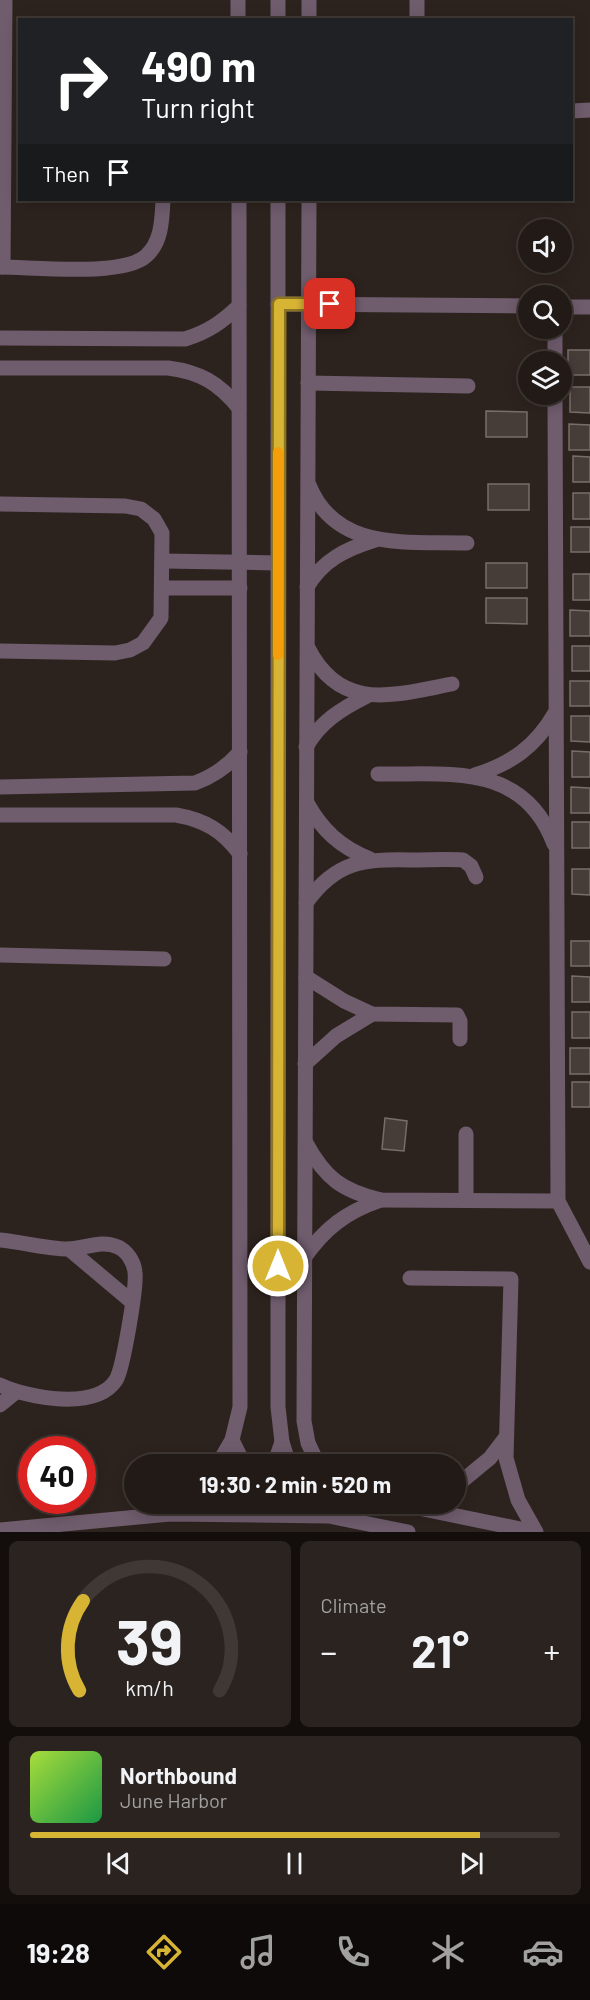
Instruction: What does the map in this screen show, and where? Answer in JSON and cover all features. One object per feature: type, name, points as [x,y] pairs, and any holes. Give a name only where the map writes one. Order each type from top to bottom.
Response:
[{"type":"street","points":[[5,0],[1,267],[111,269],[130,266],[147,256],[158,239],[163,201]]},
{"type":"street","points":[[238,0],[238,18]]},
{"type":"street","points":[[278,0],[278,18]]},
{"type":"street","points":[[309,0],[309,18]]},
{"type":"street","points":[[417,0],[417,18]]},
{"type":"street","points":[[573,111],[590,110]]},
{"type":"street","points":[[4,158],[18,158]]},
{"type":"street","points":[[224,1454],[232,1440],[240,1407],[239,201]]},
{"type":"street","points":[[278,201],[278,1407],[286,1454]]},
{"type":"street","points":[[309,201],[304,1421],[308,1443],[313,1454]]},
{"type":"street","points":[[279,304],[518,306]]},
{"type":"street","points":[[0,338],[185,339],[206,332],[224,321],[239,306]]},
{"type":"street","points":[[572,307],[590,307]]},
{"type":"street","points":[[0,368],[168,368],[189,371],[209,379],[226,392],[239,408]]},
{"type":"street","points":[[308,384],[468,386]]},
{"type":"street","points":[[555,405],[558,1201],[590,1262]]},
{"type":"street","points":[[308,482],[315,499],[331,518],[352,532],[375,540],[467,543]]},
{"type":"street","points":[[0,504],[124,506],[141,509],[154,519],[162,533],[162,618],[149,637],[130,650],[115,653],[0,651]]},
{"type":"street","points":[[307,587],[316,573],[333,558],[353,547],[375,540]]},
{"type":"street","points":[[162,561],[278,563]]},
{"type":"street","points":[[162,588],[240,588]]},
{"type":"street","points":[[307,647],[317,665],[331,680],[348,690],[367,696],[398,694],[452,684]]},
{"type":"street","points":[[305,748],[315,731],[330,718],[367,696]]},
{"type":"street","points":[[378,774],[475,775],[505,764],[531,746],[556,711]]},
{"type":"street","points":[[0,787],[195,783],[220,771],[240,752]]},
{"type":"street","points":[[475,775],[508,788],[535,810],[548,829],[556,851]]},
{"type":"street","points":[[306,802],[317,822],[332,838],[351,852],[370,859],[463,860],[471,866],[476,877]]},
{"type":"street","points":[[0,815],[176,815],[195,818],[213,826],[240,854]]},
{"type":"street","points":[[306,903],[317,887],[333,874],[370,859]]},
{"type":"street","points":[[0,955],[164,959]]},
{"type":"street","points":[[306,977],[344,1001],[372,1014],[457,1015],[460,1019],[460,1039]]},
{"type":"street","points":[[305,1064],[336,1036],[372,1014]]},
{"type":"street","points":[[466,1134],[466,1199]]},
{"type":"street","points":[[305,1141],[317,1164],[334,1182],[356,1194],[381,1200],[558,1201]]},
{"type":"street","points":[[304,1258],[318,1238],[336,1221],[357,1208],[381,1200]]},
{"type":"street","points":[[0,1240],[69,1249],[104,1243],[119,1247],[131,1258],[136,1273],[122,1366],[116,1381],[104,1392],[88,1398],[64,1399],[16,1392],[0,1385]]},
{"type":"street","points":[[69,1249],[132,1302]]},
{"type":"street","points":[[410,1278],[511,1279],[506,1437],[510,1479],[536,1532]]},
{"type":"street","points":[[0,1405],[16,1392]]},
{"type":"street","points":[[466,1478],[484,1464],[506,1437]]},
{"type":"street","points":[[232,1440],[239,1454]]},
{"type":"street","points":[[278,1454],[282,1442]]},
{"type":"street","points":[[0,1530],[170,1514],[329,1516],[408,1532]]},
{"type":"street","points":[[450,1514],[536,1532]]},
{"type":"building","points":[[590,350],[590,375],[572,375],[572,351],[568,351]]},
{"type":"building","points":[[572,387],[590,387],[590,413],[570,412]]},
{"type":"building","points":[[486,411],[527,412],[527,437],[486,437]]},
{"type":"building","points":[[569,424],[590,425],[590,450],[569,450]]},
{"type":"building","points":[[573,456],[590,457],[590,482],[573,482]]},
{"type":"building","points":[[488,484],[529,484],[529,510],[488,510]]},
{"type":"building","points":[[573,493],[590,493],[590,519],[573,519]]},
{"type":"building","points":[[571,527],[590,527],[590,552],[571,552]]},
{"type":"building","points":[[486,563],[527,563],[527,588],[486,588]]},
{"type":"building","points":[[573,574],[590,574],[590,600],[573,600]]},
{"type":"building","points":[[486,598],[527,598],[527,624],[486,623]]},
{"type":"building","points":[[570,610],[590,611],[590,636],[570,636]]},
{"type":"building","points":[[572,646],[590,646],[590,671],[572,671]]},
{"type":"building","points":[[570,681],[590,681],[590,706],[570,706]]},
{"type":"building","points":[[571,716],[590,716],[590,742],[571,741]]},
{"type":"building","points":[[572,751],[590,752],[590,777],[572,777]]},
{"type":"building","points":[[571,787],[590,788],[590,813],[571,813]]},
{"type":"building","points":[[572,822],[590,822],[590,848],[572,848]]},
{"type":"building","points":[[572,869],[590,869],[590,895],[572,894]]},
{"type":"building","points":[[571,941],[590,941],[590,966],[571,966]]},
{"type":"building","points":[[572,976],[590,977],[590,1002],[572,1002]]},
{"type":"building","points":[[572,1012],[590,1012],[590,1038],[572,1038]]},
{"type":"building","points":[[570,1048],[590,1048],[590,1074],[570,1074]]},
{"type":"building","points":[[572,1082],[590,1082],[590,1107],[572,1107]]},
{"type":"building","points":[[385,1118],[407,1121],[404,1151],[382,1149]]},
{"type":"slow traffic","points":[[278,452],[278,655]]},
{"type":"route","points":[[278,1266],[279,304],[330,304]]}]
